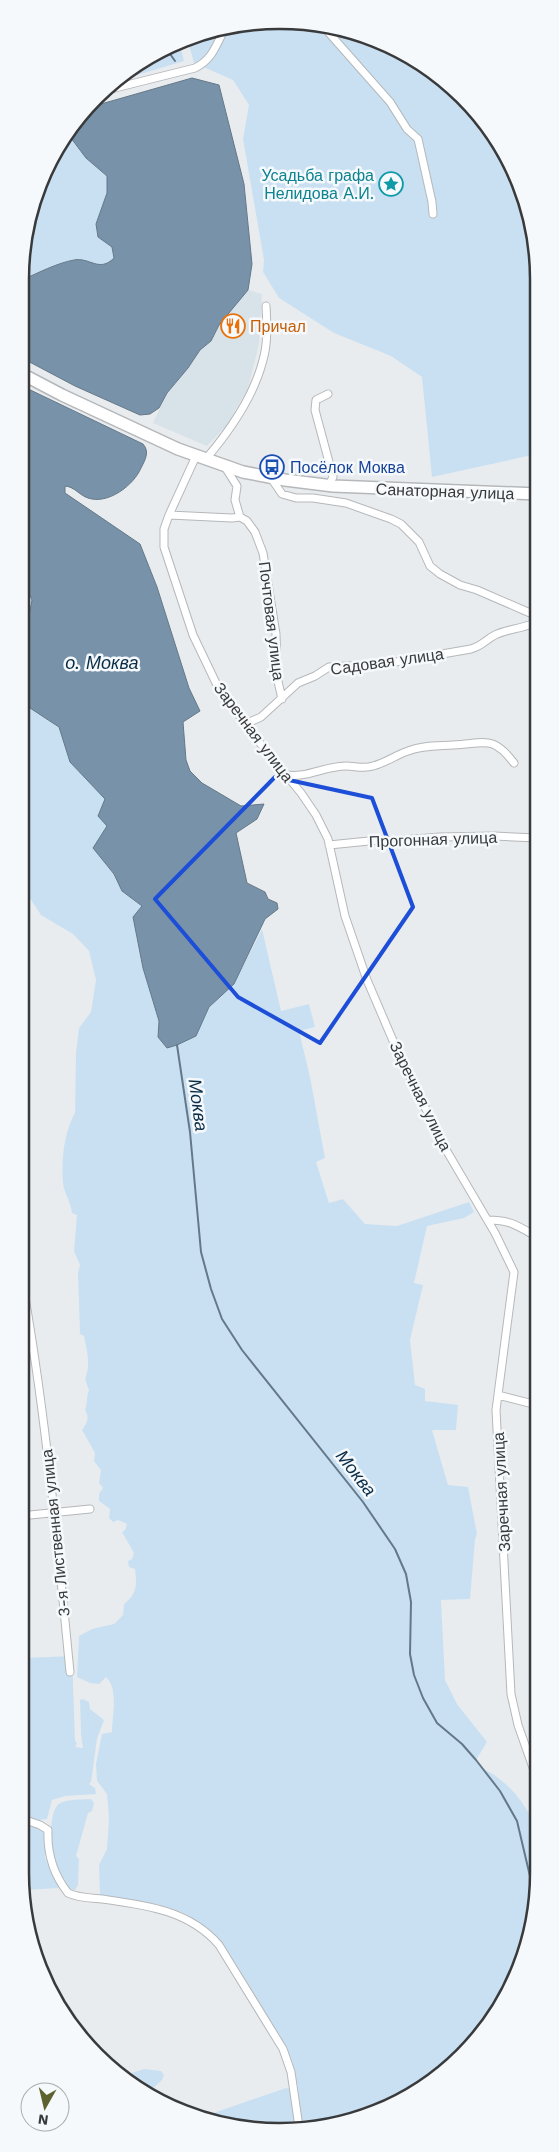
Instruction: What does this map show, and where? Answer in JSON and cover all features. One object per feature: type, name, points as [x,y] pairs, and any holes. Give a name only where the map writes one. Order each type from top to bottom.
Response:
[{"type":"main road","name":"Санаторная улица","points":[[29,378],[178,449],[226,467],[271,478],[329,486],[530,494]]},
{"type":"street","points":[[330,34],[390,102],[407,129],[418,139],[433,214]]},
{"type":"street","points":[[119,87],[195,68],[205,63],[214,52],[221,36]]},
{"type":"street","name":"Заречная улица","points":[[266,306],[267,338],[264,359],[254,385],[234,421],[200,458],[169,515],[164,529],[164,547],[193,635],[216,683],[245,724],[316,815],[329,845],[345,916],[367,980],[397,1050],[446,1148],[488,1220],[514,1272],[496,1410],[511,1694],[518,1725],[530,1759]]},
{"type":"street","points":[[328,394],[316,400],[315,410],[334,477],[329,486]]},
{"type":"street","points":[[169,515],[240,517],[235,500],[237,486],[226,467]]},
{"type":"street","points":[[271,478],[282,494],[296,498],[346,503],[392,519],[405,528],[419,542],[430,566],[440,574],[460,585],[477,590],[530,613]]},
{"type":"street","name":"Почтовая улица","points":[[240,517],[248,520],[263,553],[276,634],[277,676],[282,698]]},
{"type":"street","name":"Садовая улица","points":[[245,724],[261,716],[298,682],[315,676],[328,667],[384,664],[471,649],[482,645],[496,634],[530,625]]},
{"type":"street","points":[[286,775],[304,775],[334,767],[371,767],[410,750],[423,747],[459,745],[475,741],[486,742],[504,749],[514,763]]},
{"type":"street","name":"Прогонная улица","points":[[329,845],[440,837],[530,838]]},
{"type":"street","points":[[488,1220],[504,1220],[516,1224],[530,1233]]},
{"type":"street","name":"3-я Лиственная улица","points":[[29,1319],[55,1512],[70,1672]]},
{"type":"street","points":[[498,1395],[530,1403]]},
{"type":"street","points":[[29,1515],[90,1509]]},
{"type":"street","points":[[29,1821],[48,1830],[51,1862],[61,1884],[68,1893],[150,1906],[184,1918],[209,1934],[219,1945],[283,2049],[292,2077],[298,2123]]},
{"type":"highlighted area","points":[[275,777],[372,798],[413,907],[320,1043],[238,997],[155,899]]},
{"type":"shaded area","points":[[263,29],[312,31],[360,42],[405,62],[445,91],[468,114],[497,154],[511,184],[522,215],[528,247],[530,263],[530,456],[432,477],[422,377],[391,356],[334,333],[279,298],[263,272],[264,260],[243,139],[249,105],[233,80],[194,63],[189,46],[215,37]]},
{"type":"shaded area","points":[[181,49],[184,61],[133,76],[154,62]]},
{"type":"shaded area","points":[[72,139],[86,158],[107,176],[107,193],[96,225],[99,237],[112,247],[114,258],[103,264],[74,260],[48,268],[29,277],[31,247],[37,215],[48,184],[62,154]]},
{"type":"shaded area","points":[[248,290],[262,294],[259,344],[248,388],[227,425],[207,446],[153,423],[167,393]]},
{"type":"shaded area","points":[[29,593],[32,600],[29,616]]},
{"type":"shaded area","points":[[29,701],[30,708],[59,727],[70,762],[105,799],[107,826],[93,848],[114,874],[122,891],[142,906],[133,917],[143,968],[159,1021],[196,1036],[209,1007],[234,984],[262,929],[281,1011],[309,1004],[315,1027],[299,1031],[310,1077],[325,1158],[316,1162],[329,1203],[343,1199],[365,1224],[397,1226],[469,1202],[474,1212],[464,1218],[427,1226],[414,1283],[423,1285],[410,1340],[415,1385],[425,1389],[425,1401],[458,1405],[456,1430],[432,1430],[448,1485],[468,1487],[477,1534],[470,1599],[441,1600],[445,1680],[457,1704],[487,1742],[476,1760],[484,1769],[513,1791],[530,1816],[530,1889],[528,1905],[522,1937],[511,1968],[497,1998],[468,2038],[445,2061],[405,2090],[375,2104],[344,2115],[302,2122],[298,2086],[292,2060],[280,2036],[211,1931],[186,1914],[168,1907],[100,1895],[99,1865],[107,1849],[109,1818],[107,1794],[97,1781],[96,1764],[102,1734],[112,1732],[114,1695],[110,1682],[106,1677],[99,1684],[90,1683],[77,1677],[79,1636],[92,1629],[114,1624],[123,1615],[124,1604],[134,1593],[136,1580],[135,1569],[129,1567],[128,1561],[132,1559],[134,1553],[122,1532],[127,1524],[118,1520],[113,1522],[109,1518],[110,1509],[99,1501],[99,1494],[103,1488],[99,1483],[101,1470],[94,1461],[95,1453],[82,1430],[88,1418],[85,1410],[89,1390],[85,1379],[88,1358],[84,1336],[80,1334],[78,1273],[80,1265],[74,1251],[77,1215],[72,1213],[63,1183],[64,1147],[68,1129],[75,1113],[76,1053],[79,1028],[91,1012],[96,980],[89,951],[73,934],[41,915],[29,897]]},
{"type":"shaded area","points":[[72,1656],[75,1741],[77,1743],[75,1747],[83,1748],[80,1700],[83,1699],[89,1702],[90,1709],[104,1720],[97,1739],[91,1782],[89,1784],[95,1788],[96,1794],[65,1796],[52,1800],[47,1819],[39,1820],[29,1817],[29,1658]]},
{"type":"shaded area","points":[[91,1799],[94,1803],[92,1811],[88,1813],[76,1856],[79,1859],[78,1885],[75,1890],[68,1889],[53,1861],[51,1824],[54,1810],[60,1803]]},
{"type":"shaded area","points":[[29,1824],[40,1827],[45,1831],[45,1858],[60,1888],[29,1890]]},
{"type":"shaded area","points":[[144,2069],[161,2071],[164,2075],[162,2080],[152,2089],[130,2073]]},
{"type":"shaded area","points":[[286,2088],[291,2089],[296,2123],[263,2123],[211,2114]]},
{"type":"water","points":[[192,78],[219,85],[244,184],[252,264],[248,290],[219,325],[211,341],[200,350],[167,393],[159,408],[150,414],[140,415],[75,386],[29,362],[29,277],[68,261],[80,260],[104,264],[114,258],[112,247],[98,237],[96,224],[107,193],[107,176],[86,158],[72,139],[100,104]]},
{"type":"water","name":"о. Моква","points":[[29,389],[143,444],[145,447],[146,456],[138,474],[133,481],[119,492],[104,499],[96,499],[85,497],[72,488],[65,486],[65,493],[140,544],[157,587],[189,688],[200,711],[183,722],[186,760],[190,771],[202,783],[241,806],[264,804],[257,819],[236,833],[247,883],[265,892],[268,899],[277,903],[278,909],[265,919],[234,984],[209,1007],[196,1036],[177,1045],[167,1048],[158,1037],[159,1021],[143,968],[133,917],[142,906],[122,891],[114,874],[93,848],[107,826],[98,816],[105,799],[70,762],[59,727],[30,708],[29,616],[32,600],[29,593]]},
{"type":"waterway","points":[[170,54],[175,61]]},
{"type":"waterway","name":"Моква","points":[[177,1045],[190,1132],[201,1252],[211,1289],[222,1319],[242,1350],[363,1502],[395,1549],[406,1574],[411,1602],[410,1654],[414,1675],[423,1698],[437,1723],[462,1744],[500,1791],[517,1821],[530,1876]]},
{"type":"place","name":"Усадьба графа Нелидова А.И.","points":[[391,184]]},
{"type":"place","name":"Причал","points":[[233,326]]},
{"type":"place","name":"Посёлок Моква","points":[[272,467]]}]
